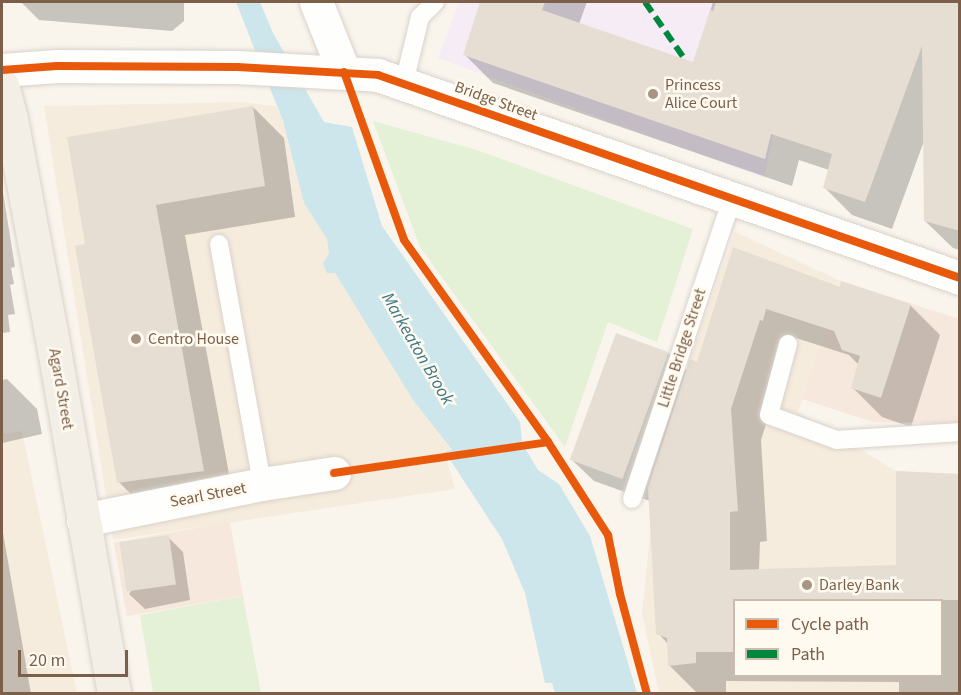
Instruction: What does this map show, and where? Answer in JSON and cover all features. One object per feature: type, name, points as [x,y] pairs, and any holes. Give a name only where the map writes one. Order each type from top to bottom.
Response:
[{"type":"main road","name":"Agard Street","points":[[2,85],[11,119],[51,332],[114,693]]},
{"type":"street","points":[[316,2],[330,71]]},
{"type":"street","name":"Bridge Street","points":[[2,70],[57,66],[237,67],[378,75],[960,278]]},
{"type":"street","name":"Searl Street","points":[[83,520],[262,484],[334,473]]},
{"type":"lane","points":[[404,83],[416,9],[435,2]]},
{"type":"lane","name":"Little Bridge Street","points":[[632,498],[732,198]]},
{"type":"lane","points":[[219,244],[262,484]]},
{"type":"lane","points":[[788,344],[769,416],[837,440],[960,432]]},
{"type":"shaded area","name":"Princess Alice Court","points":[[459,2],[791,2],[760,88],[781,99],[764,178],[438,58]]},
{"type":"shaded area","points":[[242,102],[276,106],[283,121],[304,203],[327,239],[335,273],[413,400],[452,451],[445,453],[455,489],[113,540],[44,106]]},
{"type":"shaded area","points":[[735,232],[841,281],[798,412],[896,471],[959,474],[959,693],[659,693],[642,614],[659,445]]},
{"type":"shaded area","points":[[841,281],[959,319],[959,424],[873,422],[802,399]]},
{"type":"shaded area","points":[[22,431],[77,693],[2,693],[2,434]]},
{"type":"shaded area","points":[[230,522],[243,596],[127,616],[114,542]]},
{"type":"green space","points":[[373,121],[477,150],[693,229],[657,342],[608,322],[565,447],[420,247]]},
{"type":"green space","points":[[243,596],[261,693],[153,693],[140,615]]},
{"type":"water","name":"Markeaton Brook","points":[[236,2],[260,2],[273,33],[324,122],[352,127],[382,226],[520,422],[522,443],[538,470],[559,484],[590,536],[637,693],[555,693],[552,683],[545,683],[525,593],[502,539],[445,452],[452,450],[413,400],[335,273],[327,273],[323,264],[329,253],[327,239],[304,203],[283,121]]},
{"type":"building","points":[[480,2],[545,2],[542,10],[693,62],[710,10],[713,11],[716,2],[960,2],[960,231],[924,221],[922,46],[865,202],[823,188],[832,154],[771,134],[765,159],[463,55]]},
{"type":"building","points":[[253,106],[265,186],[156,205],[204,471],[117,483],[75,246],[85,244],[67,137]]},
{"type":"building","points":[[733,247],[840,287],[841,281],[911,304],[881,398],[851,388],[860,356],[842,350],[834,331],[766,309],[763,321],[760,320],[731,409],[738,511],[730,512],[730,570],[896,565],[896,471],[960,474],[960,600],[733,599],[733,652],[696,652],[696,663],[668,666],[667,638],[656,634],[648,488],[690,359],[697,362]]},
{"type":"building","points":[[616,333],[669,352],[622,479],[570,460]]},
{"type":"building","points":[[169,535],[176,585],[126,591],[119,542]]},
{"type":"marked path","points":[[645,2],[686,61]]},
{"type":"cycle path","points":[[2,70],[57,66],[237,67],[378,75],[960,278]]},
{"type":"cycle path","points":[[344,72],[404,240],[548,442],[608,535],[620,594],[647,694]]},
{"type":"cycle path","points":[[334,473],[548,442]]},
{"type":"place","name":"Princess Alice Court","points":[[653,94]]},
{"type":"place","name":"Centro House","points":[[136,339]]},
{"type":"place","name":"Darley Bank","points":[[807,585]]}]
